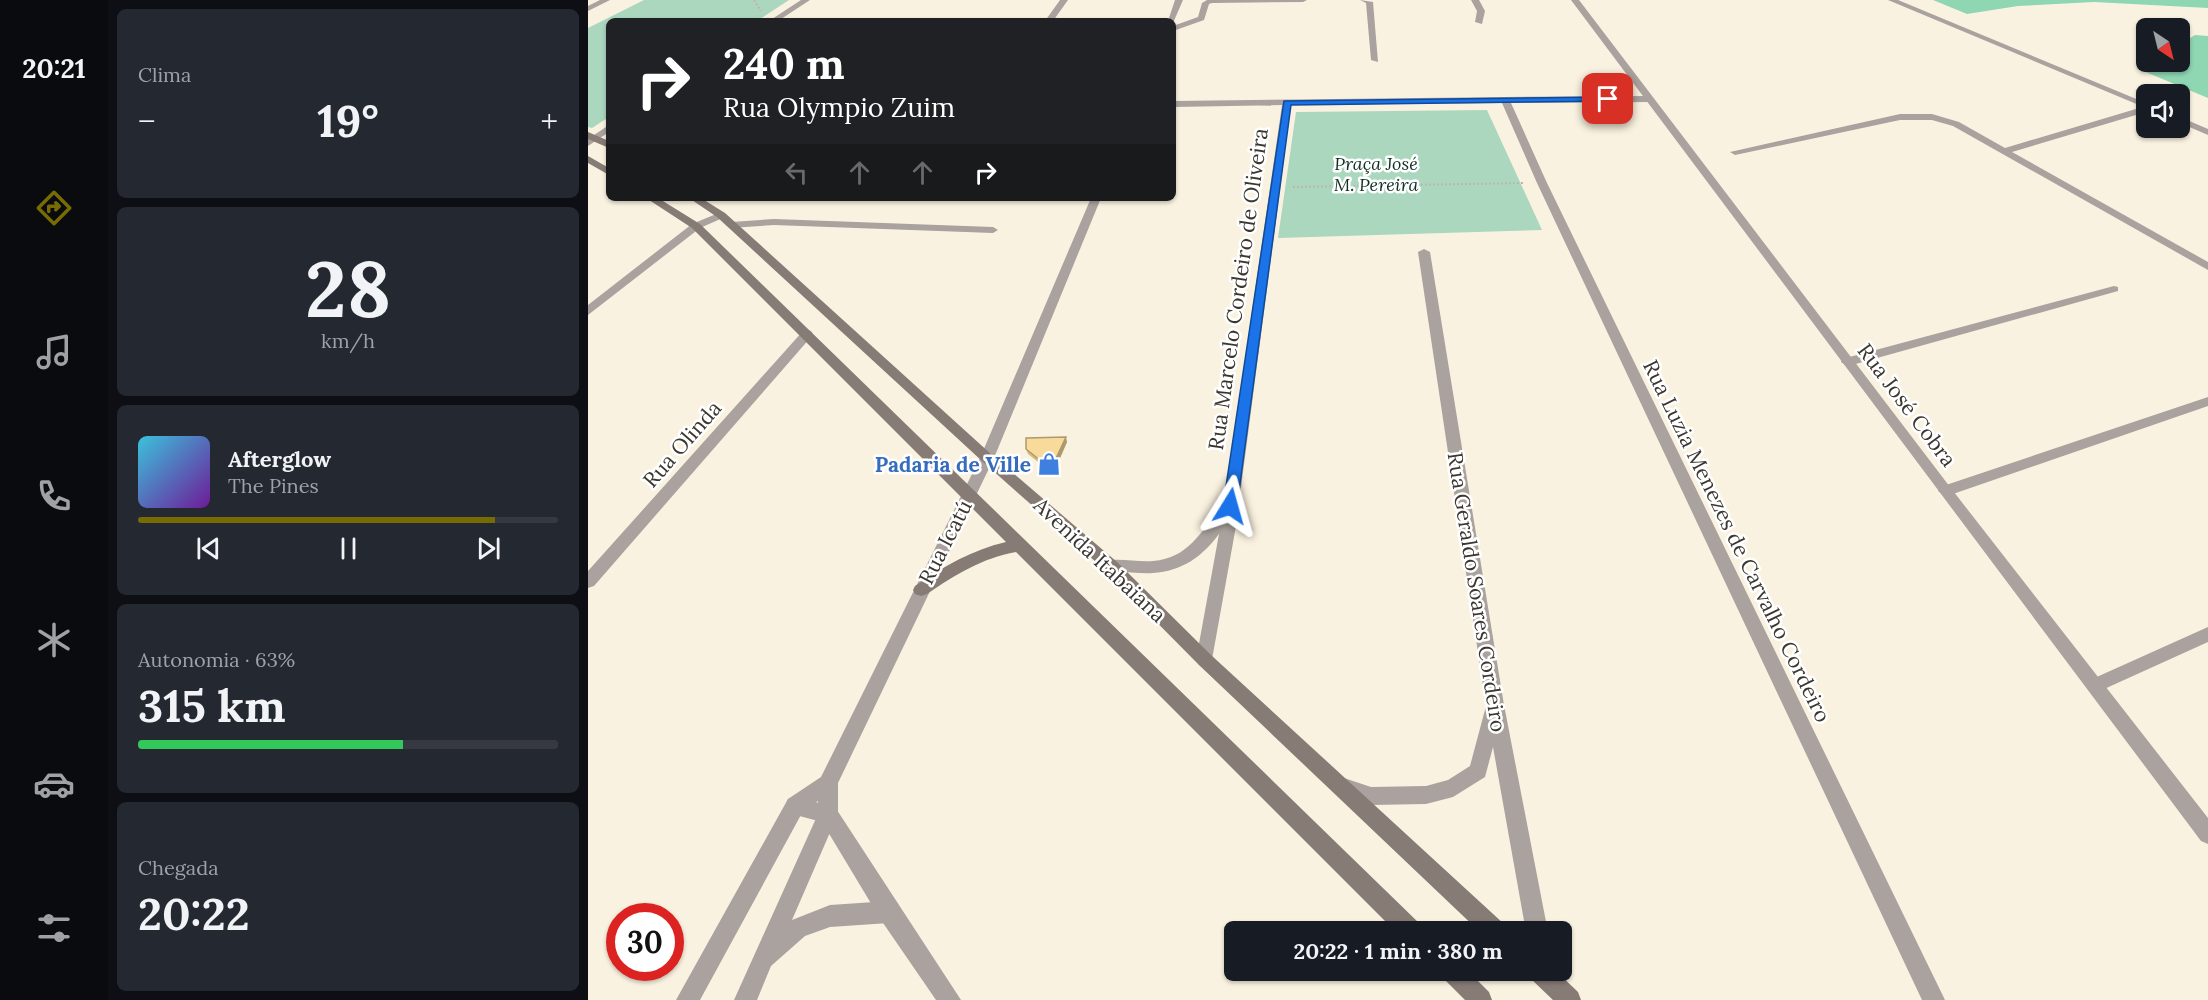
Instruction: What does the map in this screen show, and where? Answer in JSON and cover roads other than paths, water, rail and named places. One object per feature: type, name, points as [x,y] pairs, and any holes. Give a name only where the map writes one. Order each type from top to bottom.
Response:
[{"type":"main road","points":[[591,138],[606,144]]},
{"type":"main road","points":[[588,159],[606,170]]},
{"type":"main road","name":"Avenida Itabaiana","points":[[656,201],[696,226],[1401,921]]},
{"type":"main road","name":"Avenida Itabaiana","points":[[698,201],[726,220],[987,458],[1111,566],[1205,660],[1485,921]]},
{"type":"main road","points":[[921,590],[959,563],[993,549],[1020,545]]},
{"type":"main road","points":[[1462,981],[1481,1000]]},
{"type":"main road","points":[[1551,981],[1570,1000]]},
{"type":"street","points":[[588,9],[606,0]]},
{"type":"street","points":[[778,18],[806,0]]},
{"type":"street","points":[[1051,18],[1064,0]]},
{"type":"street","points":[[1173,18],[1179,0]]},
{"type":"street","points":[[1176,28],[1202,18],[1206,3],[1211,1],[1303,0]]},
{"type":"street","points":[[1364,0],[1369,2],[1375,60]]},
{"type":"street","points":[[1475,0],[1481,11],[1479,21]]},
{"type":"street","name":"Rua José Cobra","points":[[1575,0],[1847,362],[2208,834]]},
{"type":"street","points":[[1893,0],[2136,104]]},
{"type":"street","points":[[1911,0],[2136,94]]},
{"type":"street","points":[[1176,104],[1650,99]]},
{"type":"street","name":"Rua Luzia Menezes de Carvalho Cordeiro","points":[[1505,100],[1542,183],[1934,1000]]},
{"type":"street","name":"Rua Marcelo Cordeiro de Oliveira","points":[[1205,660],[1230,506],[1287,103]]},
{"type":"street","points":[[2004,151],[2136,111]]},
{"type":"street","points":[[2190,115],[2208,123]]},
{"type":"street","points":[[1735,153],[1900,117],[1932,117],[1956,124],[2208,267]]},
{"type":"street","points":[[2190,124],[2208,132]]},
{"type":"street","points":[[591,138],[606,130]]},
{"type":"street","name":"Rua Icatú","points":[[745,1000],[828,814],[828,783],[987,458],[1095,201]]},
{"type":"street","points":[[588,311],[696,226],[726,220],[993,230]]},
{"type":"street","name":"Rua Geraldo Soares Cordeiro","points":[[1424,252],[1494,705],[1535,921]]},
{"type":"street","points":[[1847,362],[2114,289]]},
{"type":"street","name":"Rua Olinda","points":[[588,582],[807,334]]},
{"type":"street","points":[[1945,490],[2208,400]]},
{"type":"street","points":[[1111,566],[1167,565],[1194,555],[1230,506]]},
{"type":"street","points":[[2096,685],[2208,634]]},
{"type":"street","points":[[1339,786],[1371,796],[1426,795],[1452,788],[1478,771],[1494,705]]},
{"type":"street","name":"Rua Icatú","points":[[795,806],[828,783]]},
{"type":"street","points":[[687,1000],[795,806],[828,814],[889,912],[950,1000]]},
{"type":"street","points":[[762,961],[798,928],[830,916],[889,912]]},
{"type":"place","name":"Padaria de Ville","points":[[1049,464]]},
{"type":"park label","name":"Praça José M. Pereira","points":[[1376,174]]}]
